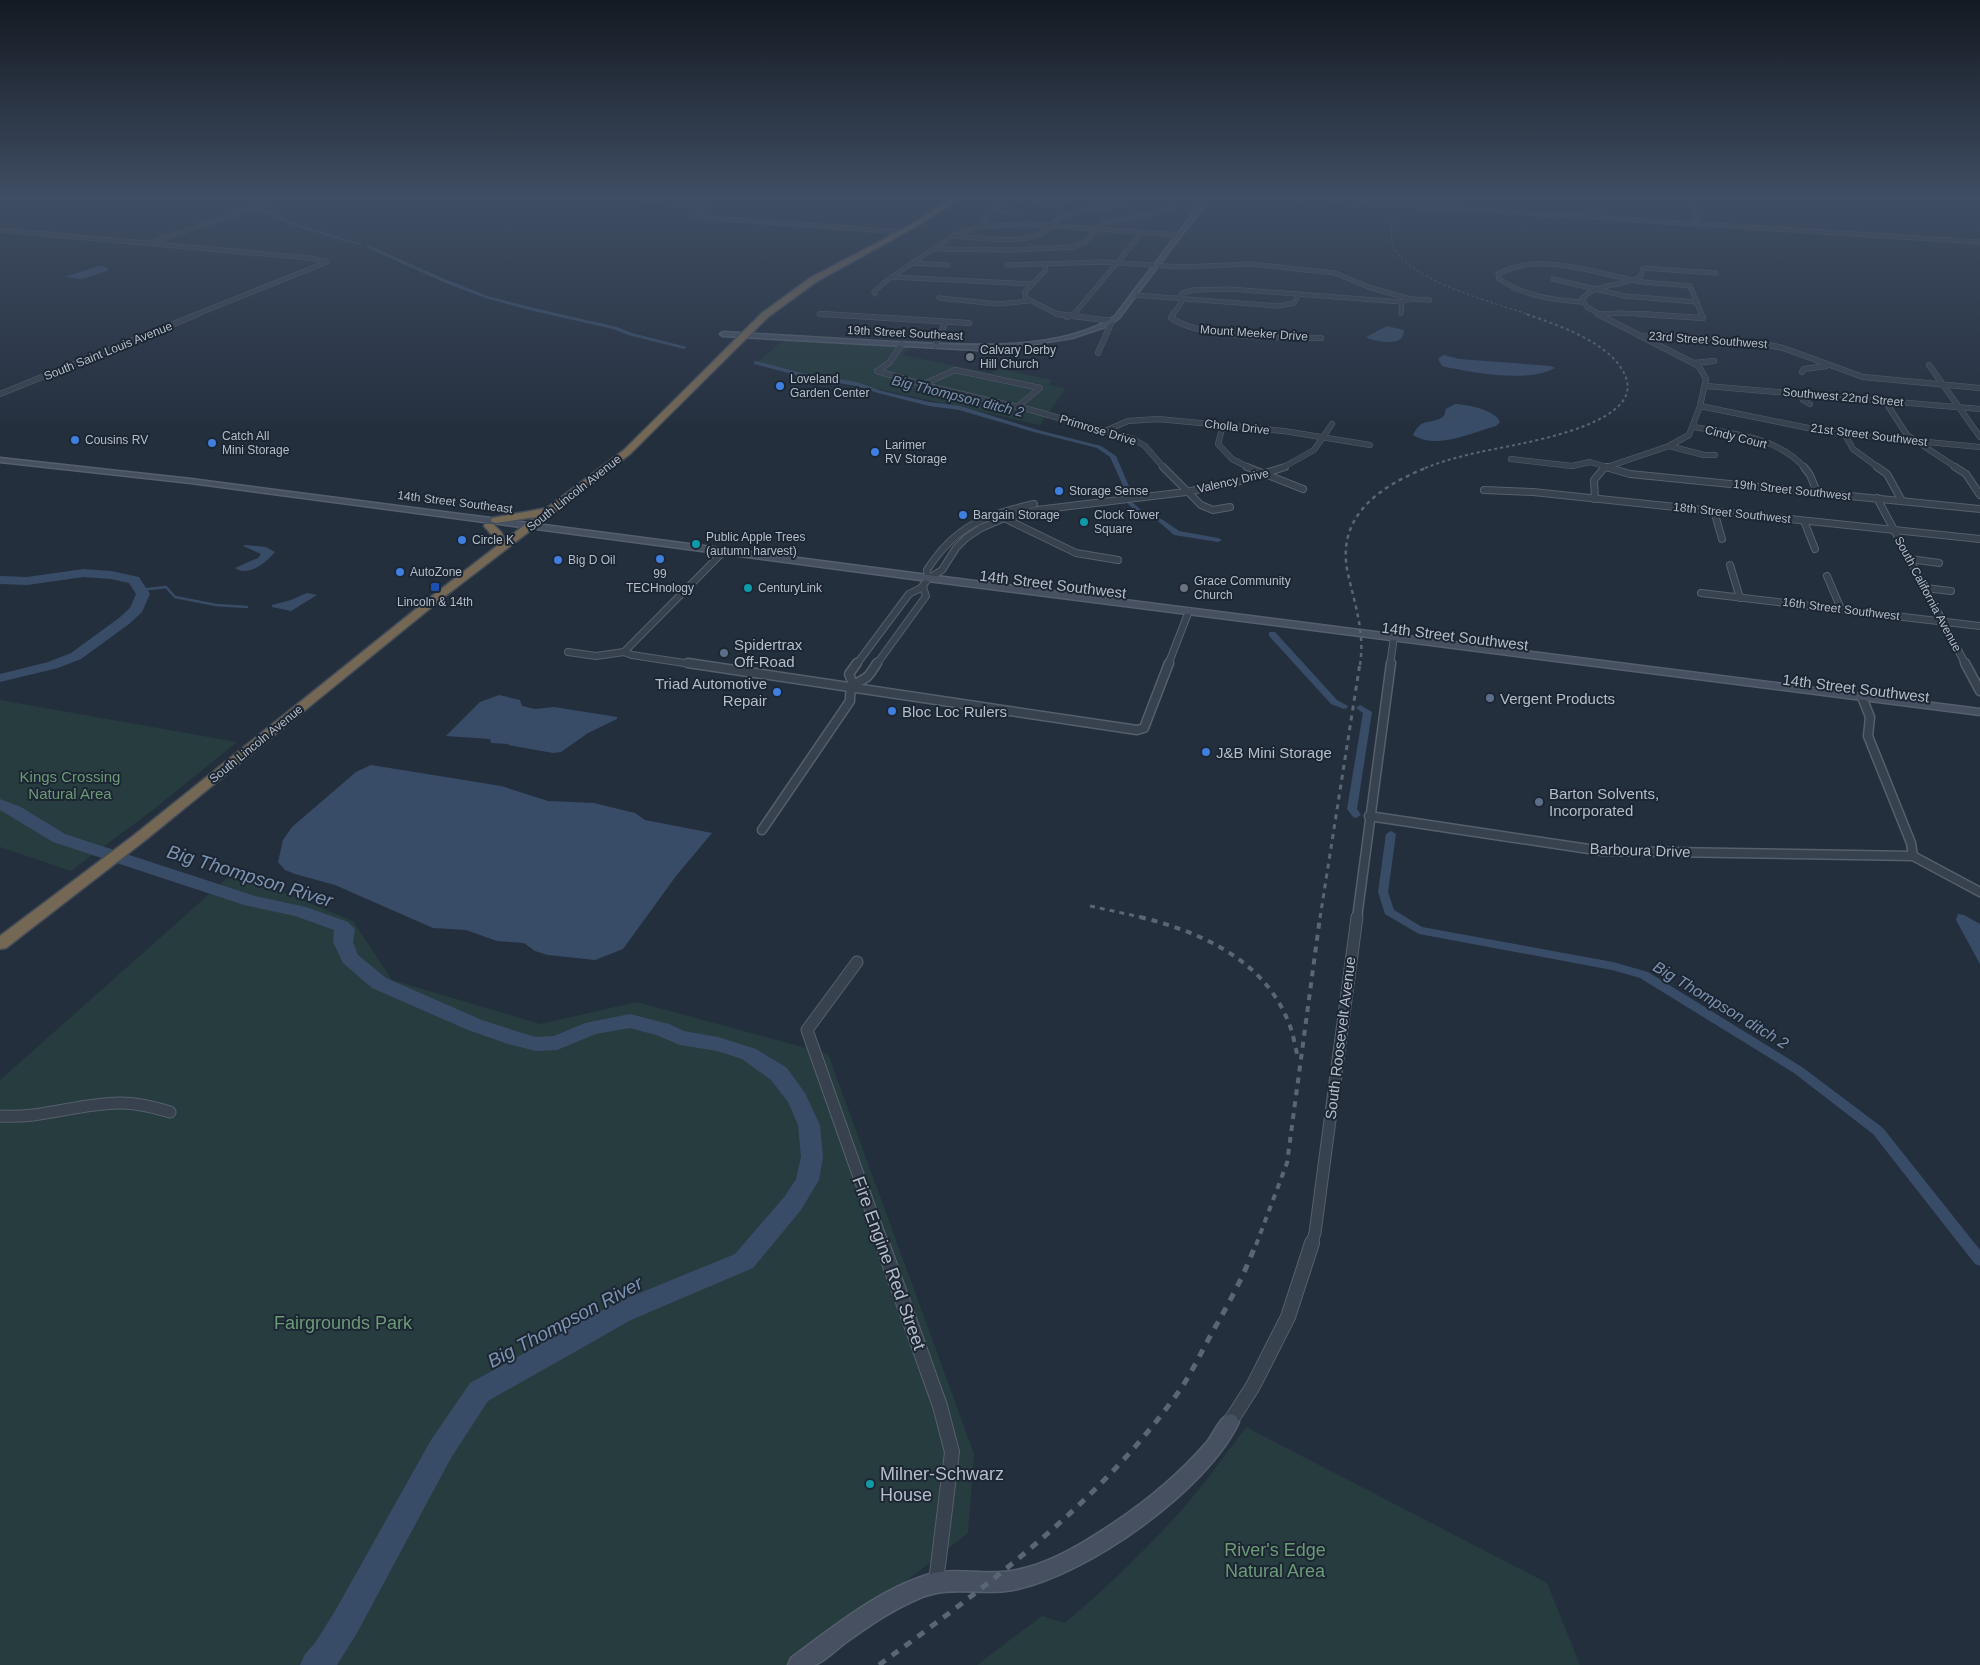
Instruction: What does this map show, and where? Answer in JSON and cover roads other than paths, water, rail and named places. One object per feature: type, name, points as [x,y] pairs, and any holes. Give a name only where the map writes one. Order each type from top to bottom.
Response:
[{"type":"highway","name":"South Lincoln Avenue","points":[[0,944],[138,839],[385,638],[552,510],[642,438],[765,315],[825,274]]},
{"type":"highway","points":[[503,547],[492,523],[552,510]]},
{"type":"main road","points":[[1112,321],[1150,274]]},
{"type":"main road","name":"19th Street Southeast","points":[[723,334],[977,348],[1012,346],[1089,331],[1104,327],[1112,321]]},
{"type":"main road","name":"14th Street Southeast","points":[[0,460],[97,472],[113,471],[185,480],[722,553],[925,583]]},
{"type":"main road","name":"14th Street Southeast","points":[[97,472],[103,475],[177,486],[492,523]]},
{"type":"main road","points":[[134,479],[141,478],[175,482],[185,480]]},
{"type":"main road","points":[[177,486],[202,485],[260,490]]},
{"type":"main road","name":"14th Street Southwest","points":[[925,583],[1188,614],[1863,700],[1980,712]]},
{"type":"main road","name":"14th Street Southwest","points":[[1863,700],[1980,718]]},
{"type":"main road","points":[[798,1665],[865,1617],[904,1595],[936,1582],[1014,1581],[1060,1566],[1110,1536],[1168,1492],[1214,1447],[1230,1422]]},
{"type":"street","name":"South Saint Louis Avenue","points":[[0,394],[298,274]]},
{"type":"street","points":[[875,294],[874,292],[897,274]]},
{"type":"street","points":[[1043,274],[1025,293],[1029,301],[1054,314],[1112,321],[1098,353]]},
{"type":"street","points":[[1067,317],[1074,314],[1109,274]]},
{"type":"street","points":[[1337,274],[1371,288],[1410,299],[1430,300]]},
{"type":"street","points":[[1499,274],[1499,279],[1524,291],[1548,298],[1582,302],[1598,314],[1693,363],[1706,375],[1706,386],[1689,435],[1669,446],[1604,468],[1594,480],[1595,499]]},
{"type":"street","points":[[1598,314],[1621,313],[1702,319],[1690,286],[1635,280],[1605,274]]},
{"type":"street","points":[[1582,302],[1585,294],[1594,289],[1635,280],[1642,274]]},
{"type":"street","points":[[892,277],[1033,284]]},
{"type":"street","points":[[1553,279],[1631,297],[1697,302]]},
{"type":"street","points":[[1179,298],[1182,293],[1189,291],[1217,289],[1402,302],[1410,299]]},
{"type":"street","points":[[1134,296],[1278,306],[1294,303],[1299,294]]},
{"type":"street","points":[[939,298],[998,304],[1029,301]]},
{"type":"street","name":"Mount Meeker Drive","points":[[1179,298],[1182,301],[1171,318],[1173,322],[1190,328],[1218,332],[1322,338]]},
{"type":"street","points":[[1402,302],[1402,313]]},
{"type":"street","points":[[819,314],[969,323]]},
{"type":"street","points":[[935,346],[945,323]]},
{"type":"street","name":"23rd Street Southwest","points":[[1640,336],[1664,335],[1759,343],[1783,348],[1853,374],[1877,379],[1980,388]]},
{"type":"street","name":"Primrose Drive","points":[[902,344],[889,363],[877,371],[922,385],[1017,406],[1133,439],[1145,446],[1201,506],[1208,509],[1230,507]]},
{"type":"street","points":[[1693,363],[1714,360]]},
{"type":"street","points":[[1802,372],[1804,369],[1828,365]]},
{"type":"street","points":[[1928,365],[1980,437]]},
{"type":"street","points":[[922,385],[952,370],[958,370],[1040,388],[1017,406]]},
{"type":"street","name":"Southwest 22nd Street","points":[[1706,386],[1980,409]]},
{"type":"street","points":[[1800,393],[1803,400],[1810,404]]},
{"type":"street","points":[[1885,401],[1902,430],[1914,441],[1966,474],[1980,495]]},
{"type":"street","name":"21st Street Southwest","points":[[1700,406],[1845,434],[1980,447]]},
{"type":"street","name":"Cholla Drive","points":[[1104,431],[1124,422],[1144,419],[1223,425],[1370,445]]},
{"type":"street","name":"Valency Drive","points":[[925,583],[926,570],[951,538],[961,530],[992,515],[1048,502],[1187,492],[1225,485],[1266,474],[1306,455],[1326,438],[1332,424]]},
{"type":"street","points":[[1223,425],[1217,441],[1222,452],[1239,463],[1303,489]]},
{"type":"street","name":"Cindy Court","points":[[1693,427],[1749,438],[1778,448],[1807,470],[1817,492]]},
{"type":"street","points":[[1845,434],[1853,449],[1886,474],[1902,501]]},
{"type":"street","points":[[1669,446],[1704,455],[1715,455]]},
{"type":"street","name":"19th Street Southwest","points":[[1511,460],[1567,466],[1590,462],[1604,468],[1630,474],[1980,509]]},
{"type":"street","name":"18th Street Southwest","points":[[1484,490],[1534,492],[1980,539]]},
{"type":"street","name":"Valency Drive","points":[[925,583],[940,572],[966,538],[1004,518],[1036,510],[1144,496]]},
{"type":"street","name":"South California Avenue","points":[[1877,498],[1980,691]]},
{"type":"street","points":[[1714,511],[1722,539]]},
{"type":"street","points":[[1004,518],[1076,553],[1118,560]]},
{"type":"street","points":[[1804,521],[1816,549]]},
{"type":"street","points":[[624,652],[722,553]]},
{"type":"street","points":[[1910,559],[1939,562]]},
{"type":"street","points":[[1730,565],[1740,598]]},
{"type":"street","points":[[1827,576],[1841,609]]},
{"type":"street","points":[[852,686],[868,676],[926,596],[925,583]]},
{"type":"street","points":[[762,830],[850,701],[852,686],[849,674],[909,594],[925,583]]},
{"type":"street","points":[[1925,588],[1951,591]]},
{"type":"street","name":"16th Street Southwest","points":[[1701,593],[1980,626]]},
{"type":"street","points":[[568,652],[596,656],[624,652],[632,656],[852,686],[1141,730],[1144,728],[1188,614]]},
{"type":"street","name":"South Roosevelt Avenue","points":[[1230,1422],[1253,1386],[1288,1318],[1315,1233],[1369,816],[1394,640]]},
{"type":"street","points":[[1863,700],[1870,717],[1868,736],[1911,843],[1913,856],[1980,892]]},
{"type":"street","name":"Barboura Drive","points":[[1369,816],[1602,851],[1913,856]]},
{"type":"street","name":"Fire Engine Red Street","points":[[857,962],[807,1030],[937,1396],[952,1452],[936,1582]]},
{"type":"street","points":[[0,1116],[27,1118],[116,1103],[140,1104],[170,1112]]},
{"type":"water","points":[[75,274],[98,274],[83,279],[65,277]]},
{"type":"water","points":[[1387,326],[1404,330],[1399,340],[1387,342],[1366,337]]},
{"type":"water","points":[[1443,355],[1460,359],[1551,366],[1555,368],[1544,373],[1530,375],[1484,374],[1442,366],[1438,359]]},
{"type":"water","points":[[1455,404],[1487,411],[1493,414],[1500,422],[1496,426],[1443,441],[1423,439],[1413,435],[1420,425],[1444,416],[1446,409]]},
{"type":"water","points":[[243,546],[266,547],[275,552],[256,568],[245,571],[240,570],[235,568],[258,558],[261,554]]},
{"type":"water","points":[[307,593],[317,595],[291,611],[272,607],[272,605]]},
{"type":"water","points":[[499,695],[520,700],[522,706],[535,709],[554,707],[617,717],[617,719],[588,733],[561,752],[553,753],[509,744],[491,743],[490,739],[446,736],[480,702]]},
{"type":"water","points":[[371,765],[501,786],[548,801],[594,803],[635,813],[645,820],[712,833],[676,876],[623,949],[595,960],[548,955],[535,951],[524,943],[497,941],[466,930],[433,928],[335,885],[285,870],[278,862],[283,840],[292,827],[356,772]]},
{"type":"water","points":[[1958,914],[1964,915],[1980,924],[1980,964],[1956,920]]},
{"type":"waterway","name":"Big Thompson ditch 2","points":[[430,274],[486,297],[529,309],[615,328],[630,334],[684,347]]},
{"type":"waterway","name":"Big Thompson ditch 2","points":[[756,363],[803,375],[857,384],[880,392],[929,404],[960,408],[1036,431],[1099,447],[1113,456],[1128,491]]},
{"type":"waterway","name":"Big Thompson ditch 2","points":[[1130,503],[1140,512],[1161,521],[1177,533],[1218,540]]},
{"type":"waterway","name":"Big Thompson River","points":[[0,580],[27,581],[84,573],[111,575],[134,580],[143,594],[137,609],[124,621],[76,656],[53,665],[0,678]]},
{"type":"waterway","points":[[140,590],[166,587],[175,597],[216,605],[247,607]]},
{"type":"waterway","name":"Big Thompson ditch 2","points":[[1272,634],[1334,702],[1344,706]]},
{"type":"waterway","name":"Big Thompson ditch 2","points":[[1356,815],[1352,809],[1368,712],[1360,708]]},
{"type":"waterway","name":"Big Thompson River","points":[[0,804],[59,838],[251,901],[299,911],[341,926],[345,929],[343,942],[350,958],[379,983],[475,1025],[515,1039],[536,1044],[557,1043],[592,1028],[630,1021],[662,1029],[680,1038],[718,1044],[749,1054],[779,1074],[797,1099],[809,1125],[812,1157],[807,1180],[793,1203],[744,1261],[622,1312],[479,1392],[441,1449],[346,1622],[326,1654],[316,1665]]},
{"type":"waterway","name":"Big Thompson ditch 2","points":[[1391,834],[1383,892],[1389,912],[1419,930],[1613,966],[1644,975],[1798,1070],[1878,1131],[1980,1260]]},
{"type":"railway","points":[[1423,274],[1454,289],[1530,315]]},
{"type":"railway","points":[[1425,468],[1466,455],[1571,431],[1596,421],[1615,409],[1626,395],[1626,378],[1620,366],[1610,355],[1583,337],[1526,314]]},
{"type":"railway","points":[[1360,665],[1360,630],[1348,574],[1346,554],[1348,535],[1355,520],[1365,506],[1378,494],[1393,484],[1428,467]]},
{"type":"railway","points":[[1320,918],[1360,663]]},
{"type":"railway","points":[[1090,906],[1145,918]]},
{"type":"railway","points":[[1140,917],[1163,923],[1207,940],[1227,951],[1246,965],[1263,981],[1277,999],[1290,1025],[1298,1058]]},
{"type":"railway","points":[[1256,1245],[1287,1163],[1320,917]]},
{"type":"railway","points":[[879,1665],[960,1605],[1039,1541],[1112,1472],[1146,1434],[1182,1387],[1236,1288],[1256,1243]]},
{"type":"place","name":"Calvary Derby Hill Church","points":[[970,357]]},
{"type":"place","name":"Loveland Garden Center","points":[[780,386]]},
{"type":"place","name":"Cousins RV","points":[[75,440]]},
{"type":"place","name":"Catch All Mini Storage","points":[[212,443]]},
{"type":"place","name":"Larimer RV Storage","points":[[875,452]]},
{"type":"place","name":"Storage Sense","points":[[1059,491]]},
{"type":"place","name":"Bargain Storage","points":[[963,515]]},
{"type":"place","name":"Clock Tower Square","points":[[1084,522]]},
{"type":"place","name":"Circle K","points":[[462,540]]},
{"type":"place","name":"Public Apple Trees (autumn harvest)","points":[[696,544]]},
{"type":"place","name":"99 TECHnology","points":[[660,559]]},
{"type":"place","name":"Big D Oil","points":[[558,560]]},
{"type":"place","name":"AutoZone","points":[[400,572]]},
{"type":"place","name":"Lincoln & 14th","points":[[435,587]]},
{"type":"place","name":"CenturyLink","points":[[748,588]]},
{"type":"place","name":"Grace Community Church","points":[[1184,588]]},
{"type":"place","name":"Spidertrax Off-Road","points":[[724,653]]},
{"type":"place","name":"Triad Automotive Repair","points":[[777,692]]},
{"type":"place","name":"Vergent Products","points":[[1490,698]]},
{"type":"place","name":"Bloc Loc Rulers","points":[[892,711]]},
{"type":"place","name":"J&B Mini Storage","points":[[1206,752]]},
{"type":"place","name":"Barton Solvents, Incorporated","points":[[1539,802]]},
{"type":"place","name":"Milner-Schwarz House","points":[[870,1484]]},
{"type":"park label","name":"Kings Crossing Natural Area","points":[[70,784]]},
{"type":"park label","name":"Fairgrounds Park","points":[[343,1323]]},
{"type":"park label","name":"River's Edge Natural Area","points":[[1275,1560]]}]
